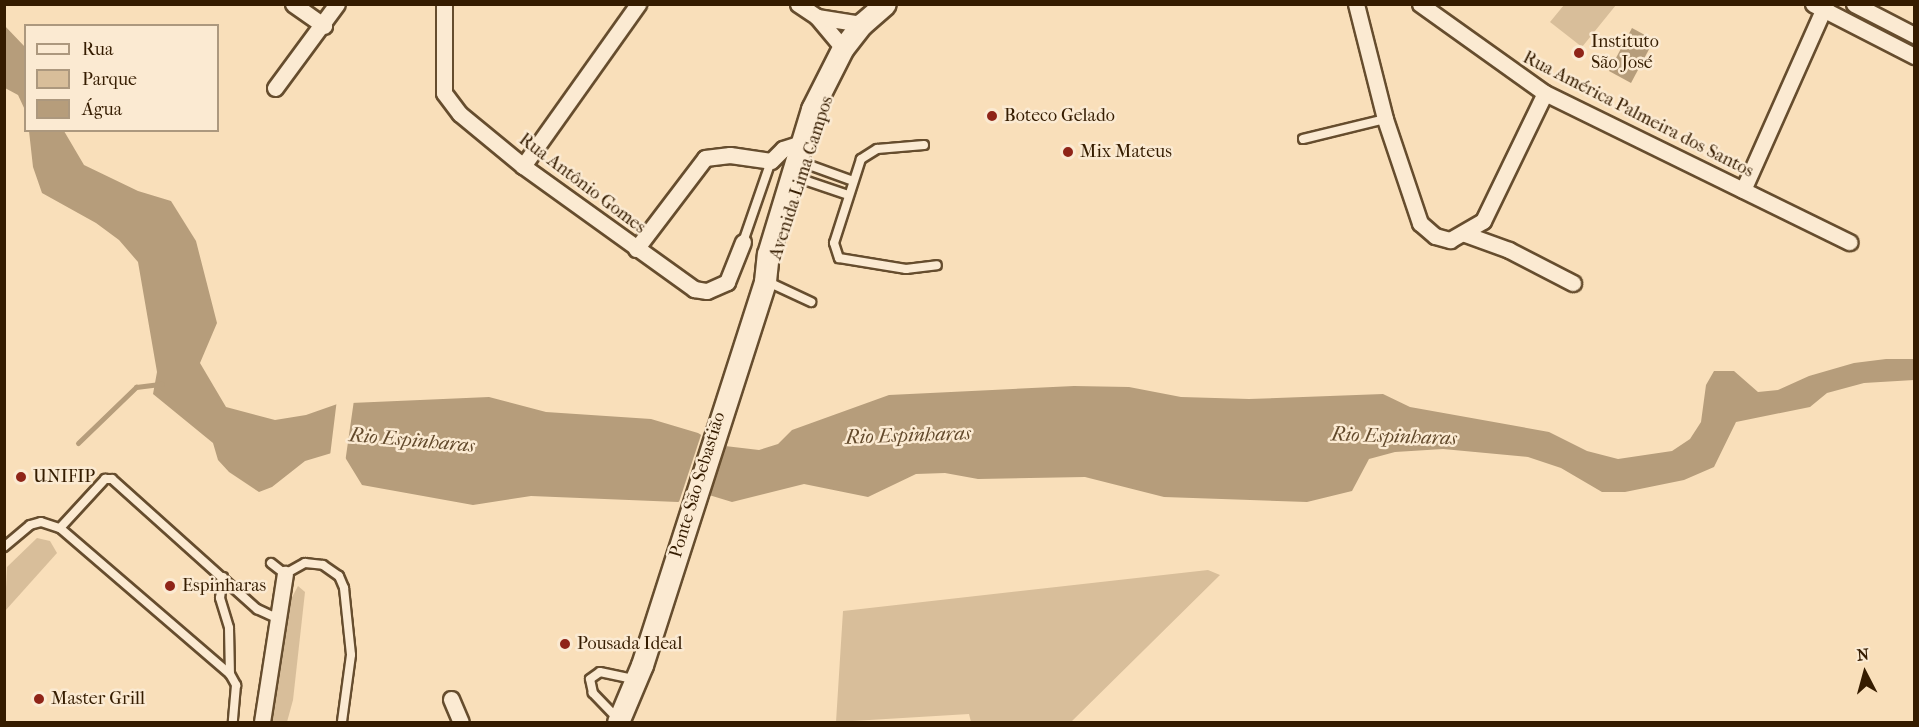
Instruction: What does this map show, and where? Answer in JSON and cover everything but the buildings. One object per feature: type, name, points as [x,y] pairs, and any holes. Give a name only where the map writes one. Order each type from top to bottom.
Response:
[{"type":"main road","name":"Avenida Lima Campos","points":[[802,170],[801,143],[830,72],[843,48],[862,24],[885,4]]},
{"type":"main road","name":"Avenida Lima Campos","points":[[756,305],[765,280],[779,258],[802,170],[830,92],[830,72]]},
{"type":"main road","name":"Ponte São Sebastião","points":[[623,722],[756,305]]},
{"type":"street","points":[[293,4],[324,26]]},
{"type":"street","points":[[275,88],[324,26],[337,4]]},
{"type":"street","name":"Rua Antônio Gomes","points":[[444,4],[444,93],[460,114],[523,166],[682,284],[707,291],[719,288],[727,282],[742,242]]},
{"type":"street","points":[[523,166],[638,4]]},
{"type":"street","points":[[798,4],[862,24]]},
{"type":"street","points":[[1356,4],[1385,119],[1420,223],[1435,236],[1450,240],[1465,234],[1483,221],[1545,93]]},
{"type":"street","name":"Rua América Palmeira dos Santos","points":[[1420,4],[1545,93],[1849,242]]},
{"type":"street","points":[[1854,4],[1914,34]]},
{"type":"street","points":[[1743,190],[1821,6],[1914,56]]},
{"type":"street","points":[[819,10],[843,48]]},
{"type":"street","points":[[636,249],[705,158],[730,155],[771,161],[783,149],[801,143]]},
{"type":"street","points":[[1465,234],[1509,249],[1573,283]]},
{"type":"street","points":[[262,723],[285,574]]},
{"type":"street","points":[[452,699],[461,723]]},
{"type":"lane","points":[[1303,139],[1385,119]]},
{"type":"lane","points":[[924,145],[868,152],[861,159],[834,243],[839,258],[906,269],[937,265]]},
{"type":"lane","points":[[742,242],[771,161]]},
{"type":"lane","points":[[802,170],[853,181]]},
{"type":"lane","points":[[802,170],[848,195]]},
{"type":"lane","points":[[765,280],[811,302]]},
{"type":"lane","points":[[60,528],[105,479],[112,479],[257,609],[278,619]]},
{"type":"lane","points":[[4,547],[30,525],[41,522],[60,528],[230,674],[236,685],[233,723]]},
{"type":"lane","points":[[271,563],[285,574],[305,563],[318,564],[339,576],[344,588],[351,655],[342,723]]},
{"type":"lane","points":[[223,578],[220,598],[229,628],[230,674]]},
{"type":"lane","points":[[623,722],[593,693],[590,679],[600,672],[639,672]]},
{"type":"green space","points":[[1564,5],[1616,5],[1582,47],[1550,22]]},
{"type":"green space","points":[[37,538],[50,541],[57,553],[5,611],[7,567]]},
{"type":"green space","points":[[1208,570],[1220,575],[1071,722],[971,722],[969,714],[836,722],[843,611]]},
{"type":"green space","points":[[298,586],[305,592],[293,700],[287,722],[271,722],[290,601]]},
{"type":"water","points":[[4,25],[24,46],[24,108],[18,95],[5,88]]},
{"type":"water","points":[[1632,28],[1654,40],[1631,83],[1609,71]]},
{"type":"water","points":[[29,132],[65,132],[84,165],[138,191],[171,201],[196,241],[217,323],[200,363],[226,407],[275,420],[306,415],[343,402],[335,452],[305,461],[272,487],[259,492],[229,472],[218,460],[213,443],[153,394],[157,372],[138,262],[119,240],[96,223],[42,193],[33,167]]},
{"type":"water","name":"Rio Espinharas","points":[[1886,359],[1914,359],[1914,380],[1864,383],[1827,393],[1810,407],[1736,422],[1714,467],[1684,480],[1625,492],[1602,492],[1561,468],[1528,457],[1443,449],[1395,452],[1369,459],[1352,491],[1307,502],[1164,497],[1085,477],[978,479],[945,473],[916,474],[868,497],[804,484],[732,502],[709,495],[725,446],[759,450],[778,444],[792,430],[889,395],[1074,386],[1129,387],[1181,397],[1249,399],[1383,394],[1410,407],[1549,432],[1587,451],[1618,459],[1672,451],[1690,439],[1701,422],[1706,385],[1714,371],[1734,371],[1758,392],[1778,390],[1809,376],[1854,363]]},
{"type":"water","name":"Rio Espinharas","points":[[489,397],[546,412],[651,419],[698,433],[711,441],[694,496],[678,502],[531,496],[473,505],[362,485],[343,454],[351,403]]},
{"type":"pier","points":[[337,399],[354,400],[345,463],[337,454],[330,456]]},
{"type":"pier","points":[[702,432],[726,444],[709,498],[678,505]]},
{"type":"waterway","points":[[78,443],[136,387],[162,384]]},
{"type":"place","name":"Instituto São José","points":[[1579,53]]},
{"type":"place","name":"Boteco Gelado","points":[[992,116]]},
{"type":"place","name":"Mix Mateus","points":[[1068,152]]},
{"type":"place","name":"UNIFIP","points":[[21,477]]},
{"type":"place","name":"Espinharas","points":[[170,586]]},
{"type":"place","name":"Pousada Ideal","points":[[565,644]]},
{"type":"place","name":"Master Grill","points":[[39,699]]}]
